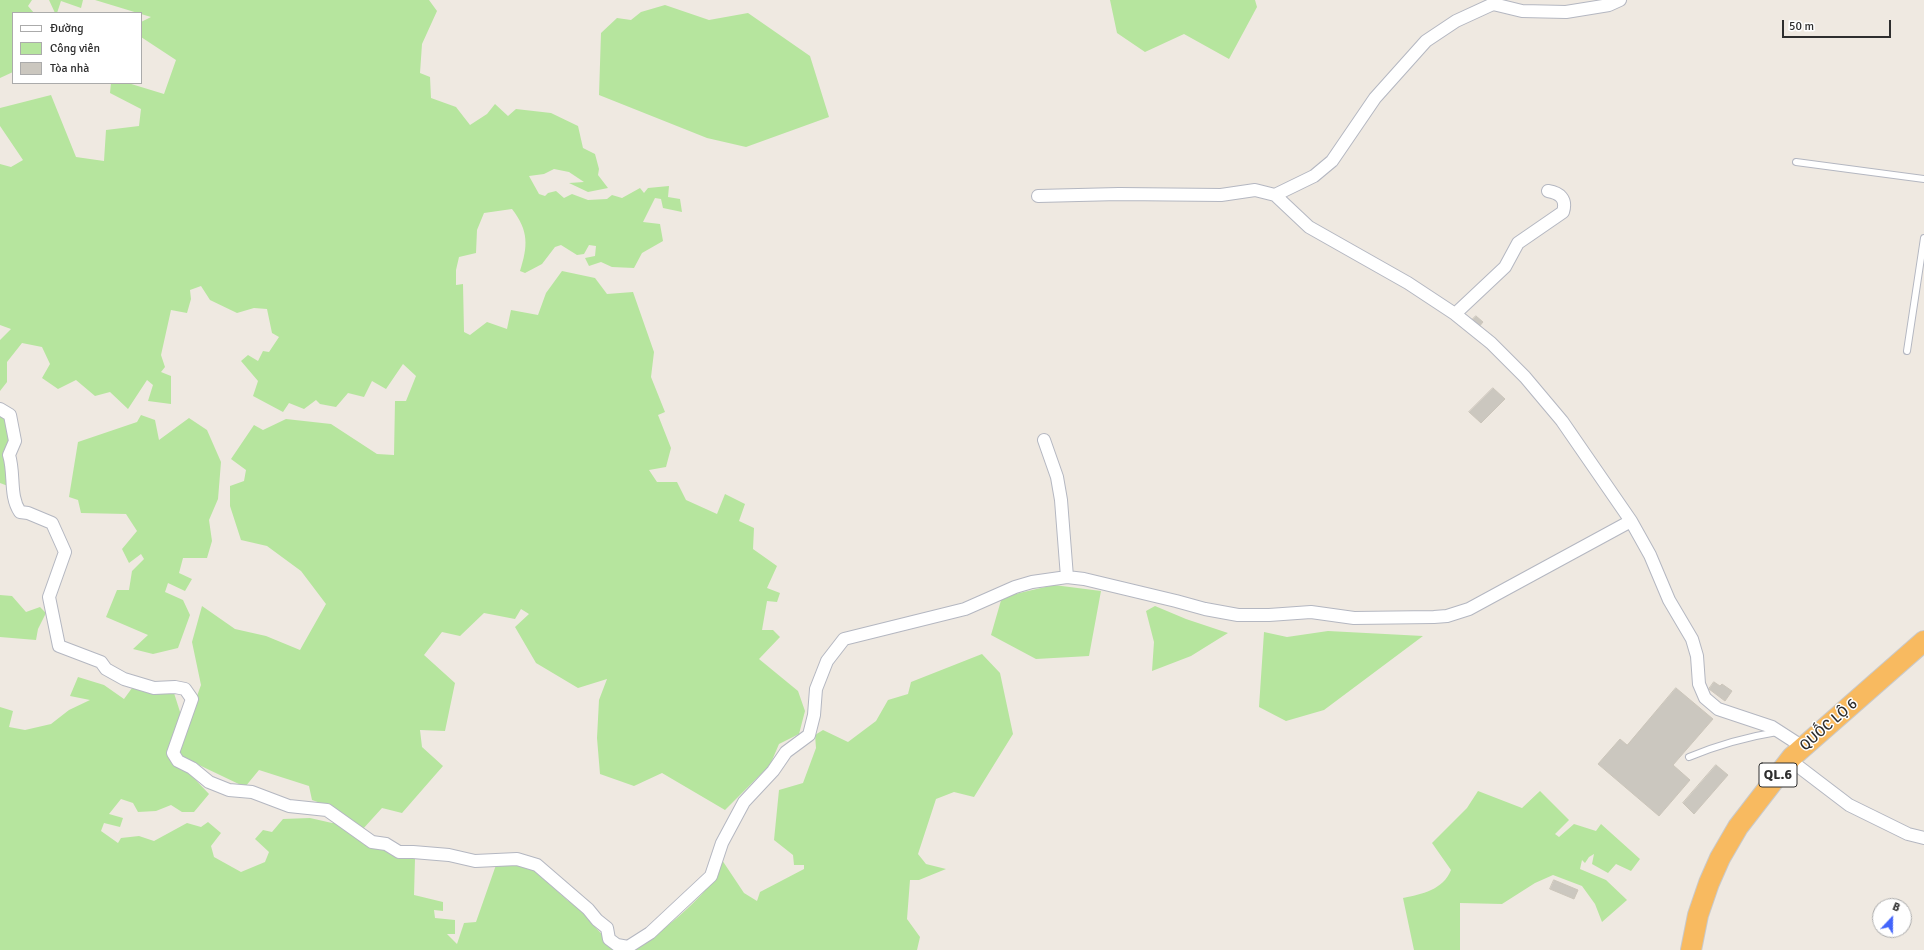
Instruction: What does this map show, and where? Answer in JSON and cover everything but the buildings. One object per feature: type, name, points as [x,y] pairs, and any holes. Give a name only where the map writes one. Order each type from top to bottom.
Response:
[{"type":"highway","name":"QUỐC LỘ 6","points":[[1691,950],[1698,915],[1720,858],[1738,827],[1797,754],[1924,641]]},
{"type":"street","points":[[1275,195],[1314,176],[1332,161],[1376,98],[1426,41],[1456,21],[1493,4],[1522,12],[1566,12],[1609,5],[1620,0]]},
{"type":"street","points":[[1038,196],[1119,194],[1221,195],[1255,190],[1275,195],[1309,227],[1408,283],[1455,314],[1491,343],[1542,396],[1562,421],[1631,521],[1650,555],[1669,600],[1692,639],[1698,656],[1699,684],[1705,698],[1718,709],[1762,723],[1781,732],[1797,754],[1849,805],[1908,834],[1924,838]]},
{"type":"street","points":[[1455,314],[1505,267],[1518,243],[1563,212],[1565,202],[1562,196],[1558,193],[1548,191]]},
{"type":"street","points":[[0,409],[10,415],[15,441],[9,455],[13,466],[14,504],[20,512],[28,513],[52,523],[65,552],[48,596],[59,646],[101,662],[106,669],[124,679],[154,688],[185,689],[192,699],[173,753],[178,761],[192,768],[209,782],[230,790],[252,792],[289,806],[327,810],[372,842],[386,844],[399,852],[449,855],[475,861],[517,859],[537,865],[588,908],[607,928],[609,938],[617,945],[628,947],[650,933],[711,876],[722,843],[744,802],[773,771],[786,752],[809,735],[814,715],[816,689],[827,661],[844,639],[966,609],[1015,587],[1032,582],[1067,577],[1098,582],[1205,609],[1238,615],[1269,615],[1311,612],[1361,618],[1447,616],[1469,609],[1631,521]]},
{"type":"street","points":[[1044,440],[1057,477],[1061,500],[1067,577]]},
{"type":"lane","points":[[1796,162],[1924,179]]},
{"type":"lane","points":[[1907,351],[1924,238]]},
{"type":"lane","points":[[1689,757],[1720,744],[1748,737],[1781,732]]},
{"type":"green space","points":[[0,0],[32,0],[28,6],[33,12],[12,12],[12,72],[0,78]]},
{"type":"green space","points":[[49,0],[83,0],[81,8],[61,1],[57,12],[55,12]]},
{"type":"green space","points":[[95,0],[429,0],[437,11],[422,44],[420,73],[430,77],[431,98],[456,107],[470,125],[487,114],[495,104],[508,116],[516,109],[551,113],[578,126],[583,148],[595,154],[599,169],[598,175],[608,188],[588,192],[569,183],[584,182],[569,172],[554,169],[544,174],[529,176],[539,194],[545,196],[548,193],[556,191],[564,198],[572,194],[588,200],[607,199],[612,195],[622,198],[640,188],[644,193],[648,188],[669,186],[668,197],[680,199],[682,212],[663,208],[661,199],[655,198],[643,222],[660,224],[663,241],[642,253],[634,268],[612,267],[601,262],[589,266],[585,258],[595,256],[596,246],[589,245],[584,254],[577,255],[561,245],[555,247],[542,264],[525,273],[520,271],[525,254],[525,239],[522,224],[518,217],[512,209],[484,213],[477,230],[476,253],[459,257],[456,270],[456,285],[463,284],[464,332],[470,335],[487,322],[507,329],[511,310],[538,315],[546,293],[562,271],[595,278],[607,294],[633,292],[654,352],[651,377],[665,412],[658,415],[671,448],[666,467],[649,470],[657,482],[677,482],[686,500],[717,514],[725,494],[745,504],[739,521],[754,528],[753,549],[777,566],[767,588],[780,593],[777,602],[767,601],[762,630],[773,630],[780,637],[759,659],[798,691],[805,711],[799,734],[779,744],[770,765],[725,810],[662,773],[634,786],[600,774],[597,738],[599,700],[607,679],[578,688],[536,663],[515,627],[529,614],[521,609],[515,619],[484,613],[460,636],[442,632],[424,655],[455,683],[445,731],[420,730],[422,747],[443,766],[402,813],[382,808],[362,830],[326,805],[312,800],[309,786],[259,770],[245,787],[176,754],[201,685],[192,642],[202,606],[235,629],[266,636],[300,650],[326,604],[301,571],[267,546],[241,540],[230,506],[230,486],[244,481],[246,470],[231,459],[254,425],[263,430],[286,419],[331,424],[377,454],[394,455],[395,401],[406,401],[416,376],[403,364],[386,389],[372,381],[364,397],[348,393],[336,407],[320,404],[316,400],[304,409],[289,403],[283,412],[253,396],[258,381],[241,361],[248,355],[258,361],[263,351],[269,352],[279,337],[272,333],[267,309],[254,308],[237,313],[210,300],[201,286],[190,290],[191,299],[187,313],[171,310],[161,355],[165,367],[161,372],[171,376],[171,404],[148,401],[153,385],[147,380],[128,409],[110,392],[95,396],[76,380],[58,389],[42,378],[50,364],[42,347],[22,343],[7,362],[7,382],[0,391],[0,340],[11,329],[0,325],[0,164],[11,167],[23,160],[0,126],[0,108],[51,95],[76,157],[104,161],[106,130],[139,126],[141,109],[110,93],[111,84],[131,84],[164,94],[176,60],[142,38],[142,22],[151,17],[142,14],[142,12],[135,12]]},
{"type":"green space","points":[[1110,0],[1255,0],[1257,7],[1229,59],[1184,34],[1145,52],[1117,33]]},
{"type":"green space","points":[[665,5],[709,20],[748,13],[810,56],[829,117],[746,147],[707,138],[599,95],[601,33],[617,18],[631,20],[641,12]]},
{"type":"green space","points":[[0,414],[6,422],[9,440],[5,450],[8,486],[0,483]]},
{"type":"green space","points":[[141,415],[155,420],[159,440],[189,418],[207,430],[221,462],[218,499],[209,520],[212,541],[207,558],[183,558],[179,573],[192,579],[185,591],[168,583],[165,592],[183,600],[190,615],[178,648],[153,654],[133,649],[148,635],[106,617],[117,590],[129,590],[132,571],[144,559],[141,554],[129,563],[122,549],[137,531],[126,514],[81,513],[78,500],[69,497],[78,442],[137,422]]},
{"type":"green space","points":[[1054,585],[1101,591],[1089,656],[1036,659],[991,635],[1002,597]]},
{"type":"green space","points":[[0,595],[12,596],[26,612],[40,607],[46,613],[38,629],[36,640],[0,637]]},
{"type":"green space","points":[[1155,606],[1186,619],[1228,633],[1191,656],[1152,671],[1154,642],[1146,611]]},
{"type":"green space","points":[[1328,631],[1423,636],[1324,710],[1286,721],[1259,707],[1264,632],[1287,637]]},
{"type":"green space","points":[[982,654],[1000,673],[1013,734],[974,797],[954,792],[936,799],[918,854],[926,864],[946,869],[919,880],[910,880],[907,919],[920,937],[917,950],[633,950],[654,936],[697,900],[713,880],[722,860],[744,893],[757,901],[760,892],[804,869],[804,865],[794,865],[793,855],[774,840],[779,790],[803,783],[816,748],[815,735],[823,730],[848,742],[876,721],[888,700],[908,694],[911,682]]},
{"type":"green space","points":[[78,677],[104,685],[124,699],[132,688],[155,694],[174,693],[181,715],[167,755],[171,762],[189,773],[209,794],[194,812],[182,812],[171,805],[156,811],[138,812],[133,803],[121,799],[109,814],[123,818],[120,827],[104,823],[101,831],[118,843],[121,838],[139,836],[154,841],[187,823],[201,827],[208,822],[221,833],[211,846],[214,857],[241,872],[265,862],[269,852],[255,839],[263,830],[272,832],[283,819],[310,818],[339,823],[385,849],[399,859],[415,859],[414,895],[443,902],[443,911],[434,910],[435,918],[455,920],[455,934],[447,934],[457,944],[464,923],[476,922],[496,865],[514,864],[535,871],[567,900],[586,913],[594,926],[617,950],[0,950],[0,707],[13,711],[9,727],[25,730],[51,724],[69,710],[90,700],[70,696]]},
{"type":"green space","points":[[1478,791],[1522,808],[1540,791],[1569,820],[1555,834],[1559,837],[1574,824],[1596,831],[1601,824],[1640,859],[1631,871],[1616,864],[1608,873],[1592,864],[1594,854],[1589,857],[1585,863],[1582,860],[1580,869],[1606,880],[1627,900],[1602,922],[1595,904],[1582,886],[1553,875],[1535,883],[1502,904],[1460,903],[1460,950],[1414,950],[1403,898],[1431,890],[1437,887],[1447,877],[1451,870],[1432,843],[1467,808]]}]
